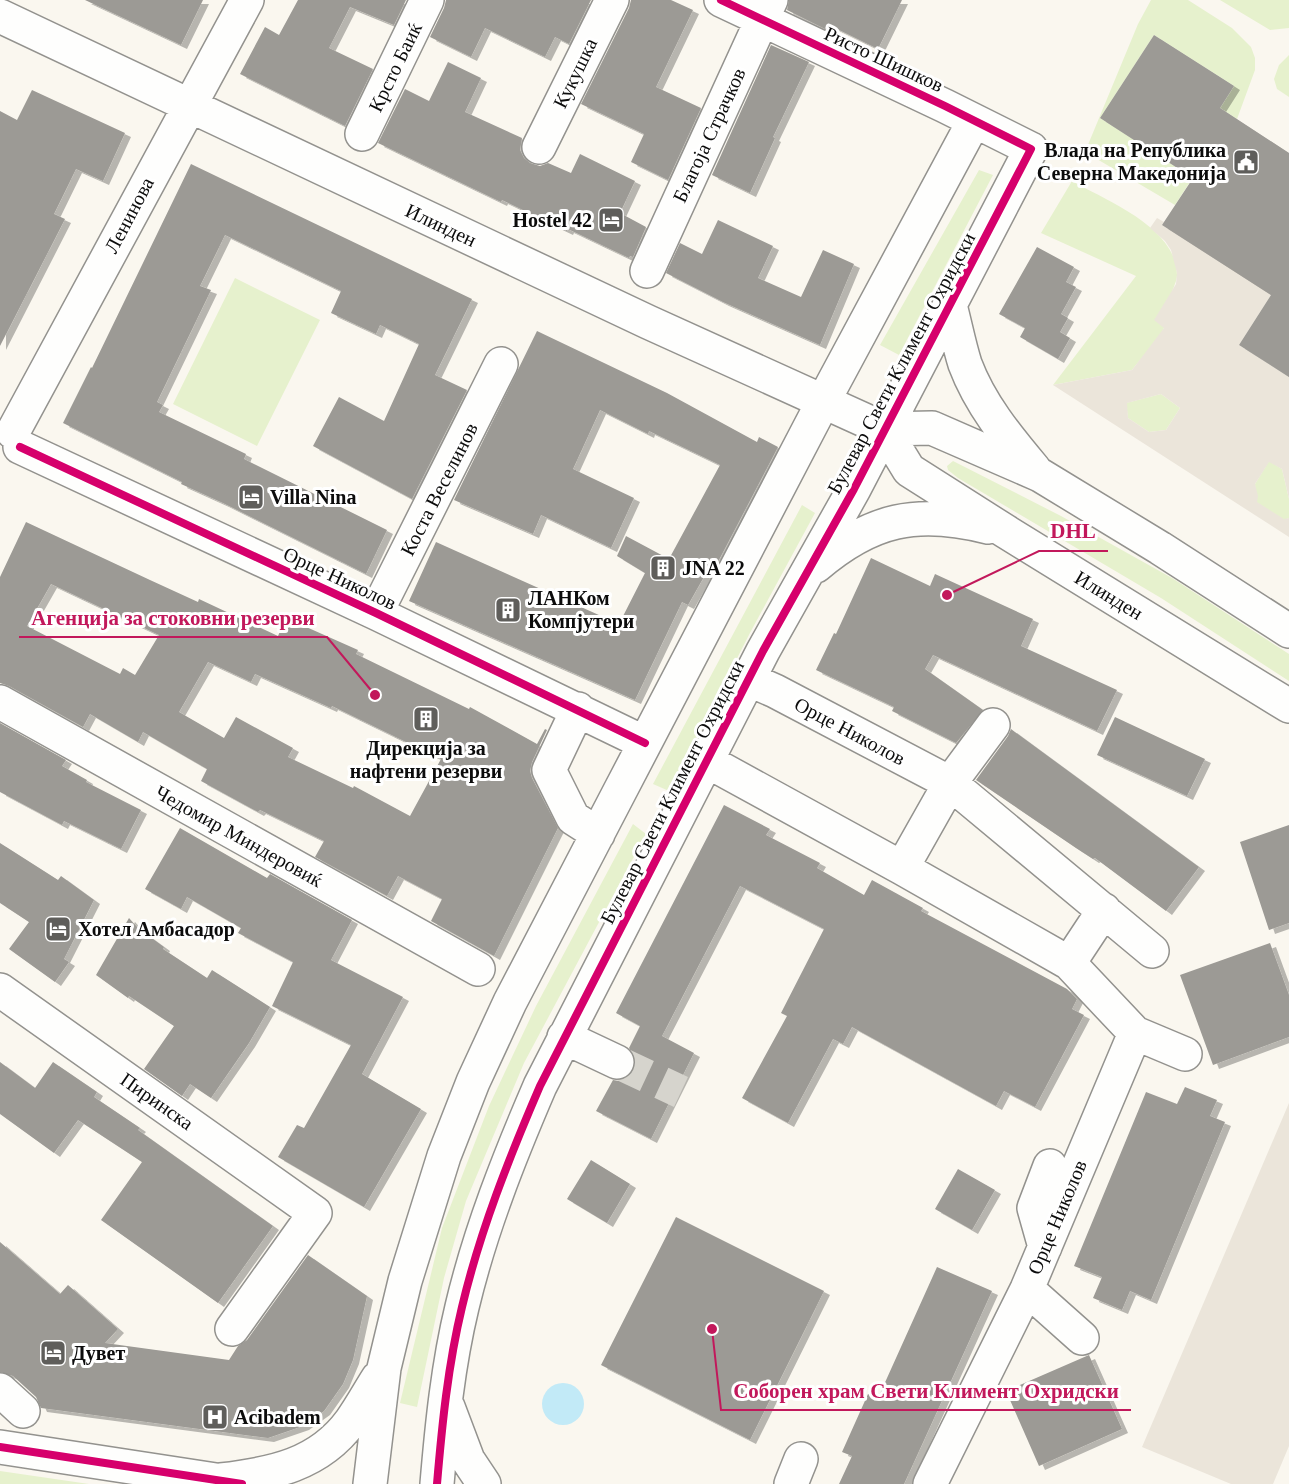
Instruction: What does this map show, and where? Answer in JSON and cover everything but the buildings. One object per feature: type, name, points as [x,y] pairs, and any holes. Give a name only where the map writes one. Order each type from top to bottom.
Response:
[{"type":"street","name":"Ленинова","points":[[6,445],[247,0]]},
{"type":"street","name":"Крсто Баиќ","points":[[362,134],[428,0]]},
{"type":"street","name":"Кукушка","points":[[539,147],[612,0]]},
{"type":"street","name":"Ристо Шишков","points":[[721,0],[767,10],[1031,150]]},
{"type":"street","name":"Благоја Страчков","points":[[647,271],[767,10]]},
{"type":"street","name":"Илинден","points":[[0,16],[637,317],[884,429],[932,429],[1040,475],[1160,548],[1289,631]]},
{"type":"street","points":[[370,1484],[384,1368],[421,1228],[444,1156],[473,1082],[510,1002],[597,834],[823,402],[974,121]]},
{"type":"street","name":"Булевар Свети Климент Охридски","points":[[437,1484],[446,1399],[462,1307],[508,1161],[540,1086],[763,651],[854,489],[1031,150]]},
{"type":"street","points":[[950,305],[966,364],[974,384],[1009,440],[1040,475]]},
{"type":"street","name":"Коста Веселинов","points":[[376,613],[501,364]]},
{"type":"street","name":"Илинден","points":[[884,429],[909,470],[1289,706]]},
{"type":"street","name":"Орце Николов","points":[[6,445],[376,613],[645,743]]},
{"type":"street","points":[[805,574],[838,547],[862,532],[894,522],[944,518],[1005,531]]},
{"type":"street","name":"Орце Николов","points":[[750,680],[950,783],[1152,951]]},
{"type":"street","name":"Чедомир Миндеровиќ","points":[[0,702],[478,969]]},
{"type":"street","points":[[578,709],[549,770],[573,818],[597,834]]},
{"type":"street","points":[[902,868],[950,783],[993,725]]},
{"type":"street","points":[[707,761],[1069,963],[1135,1033],[1185,1054]]},
{"type":"street","points":[[1069,963],[1104,910]]},
{"type":"street","name":"Пиринска","points":[[0,990],[315,1213],[232,1329]]},
{"type":"street","name":"Орце Николов","points":[[930,1484],[1027,1288],[1135,1033]]},
{"type":"street","points":[[564,1037],[617,1062]]},
{"type":"street","points":[[1045,1246],[1034,1208],[1050,1167]]},
{"type":"street","points":[[1027,1288],[1082,1338]]},
{"type":"street","points":[[0,1447],[231,1482],[282,1470],[312,1457],[332,1443],[343,1431],[384,1368]]},
{"type":"street","points":[[446,1399],[468,1460],[484,1484]]},
{"type":"green space","points":[[1151,0],[1188,0],[1232,28],[1251,47],[1255,58],[1255,70],[1237,119],[1220,108],[1234,86],[1154,35],[1100,118],[1182,171],[1208,154],[1175,205],[1085,152],[1138,24]]},
{"type":"green space","points":[[1220,0],[1289,0],[1289,28],[1270,30]]},
{"type":"green space","points":[[1289,55],[1289,97],[1277,89],[1274,79],[1279,65]]},
{"type":"green space","points":[[979,170],[993,175],[899,355],[880,345]]},
{"type":"green space","points":[[1072,181],[1121,207],[1153,230],[1166,244],[1174,259],[1177,276],[1163,330],[1132,370],[1053,385],[1136,276],[1041,233]]},
{"type":"green space","points":[[235,278],[320,320],[257,446],[173,404]]},
{"type":"green space","points":[[1161,394],[1180,408],[1166,430],[1149,432],[1128,418],[1126,403]]},
{"type":"green space","points":[[953,461],[1061,516],[1172,578],[1289,654],[1289,681],[1161,598],[958,478],[948,470],[947,466]]},
{"type":"green space","points":[[1269,461],[1282,469],[1289,499],[1289,518],[1284,520],[1256,502],[1255,484]]},
{"type":"green space","points":[[802,505],[815,513],[669,791],[653,784]]},
{"type":"green space","points":[[633,824],[646,834],[524,1063],[466,1201],[444,1278],[417,1407],[400,1403],[442,1228],[489,1106],[536,1006]]},
{"type":"green space","points":[[0,1471],[89,1484],[0,1484]]},
{"type":"shaded area","points":[[1157,218],[1164,222],[1162,225],[1289,267],[1239,345],[1289,377],[1289,499],[1282,469],[1269,462],[1255,484],[1257,502],[1284,519],[1289,518],[1289,537],[1053,385],[1132,370],[1164,328],[1154,320],[1176,284],[1177,273],[1171,250],[1165,241],[1150,228]],"holes":[[[1161,394],[1180,408],[1166,430],[1149,432],[1128,418],[1127,403]]]},
{"type":"shaded area","points":[[1289,1103],[1289,1446],[1273,1484],[1231,1484],[1142,1447]]},
{"type":"water","points":[[563,1383],[571,1384],[578,1389],[583,1396],[583,1412],[578,1419],[571,1424],[563,1425],[555,1424],[548,1419],[543,1412],[542,1404],[543,1396],[548,1389],[555,1384]]},
{"type":"tunnel","points":[[617,1062],[681,1092]]},
{"type":"cycle path","points":[[437,1484],[449,1373],[469,1279],[496,1195],[540,1086],[763,651],[854,489],[1031,149],[721,0]]},
{"type":"cycle path","points":[[20,447],[376,613],[645,743]]},
{"type":"cycle path","points":[[0,1447],[242,1484]]},
{"type":"place","name":"Влада на Република Северна Македонија","points":[[1246,162]]},
{"type":"place","name":"Hostel 42","points":[[611,220]]},
{"type":"place","name":"Villa Nina","points":[[251,497]]},
{"type":"place","name":"JNA 22","points":[[663,568]]},
{"type":"place","name":"DHL","points":[[947,595]]},
{"type":"place","name":"ЛАНКом Компјутери","points":[[508,610]]},
{"type":"place","name":"Агенција за стоковни резерви","points":[[375,695]]},
{"type":"place","name":"Дирекција за нафтени резерви","points":[[426,719]]},
{"type":"place","name":"Хотел Амбасадор","points":[[58,929]]},
{"type":"place","name":"Соборен храм Свети Климент Охридски","points":[[712,1329]]},
{"type":"place","name":"Дувет","points":[[53,1353]]},
{"type":"place","name":"Acibadem","points":[[215,1417]]}]
